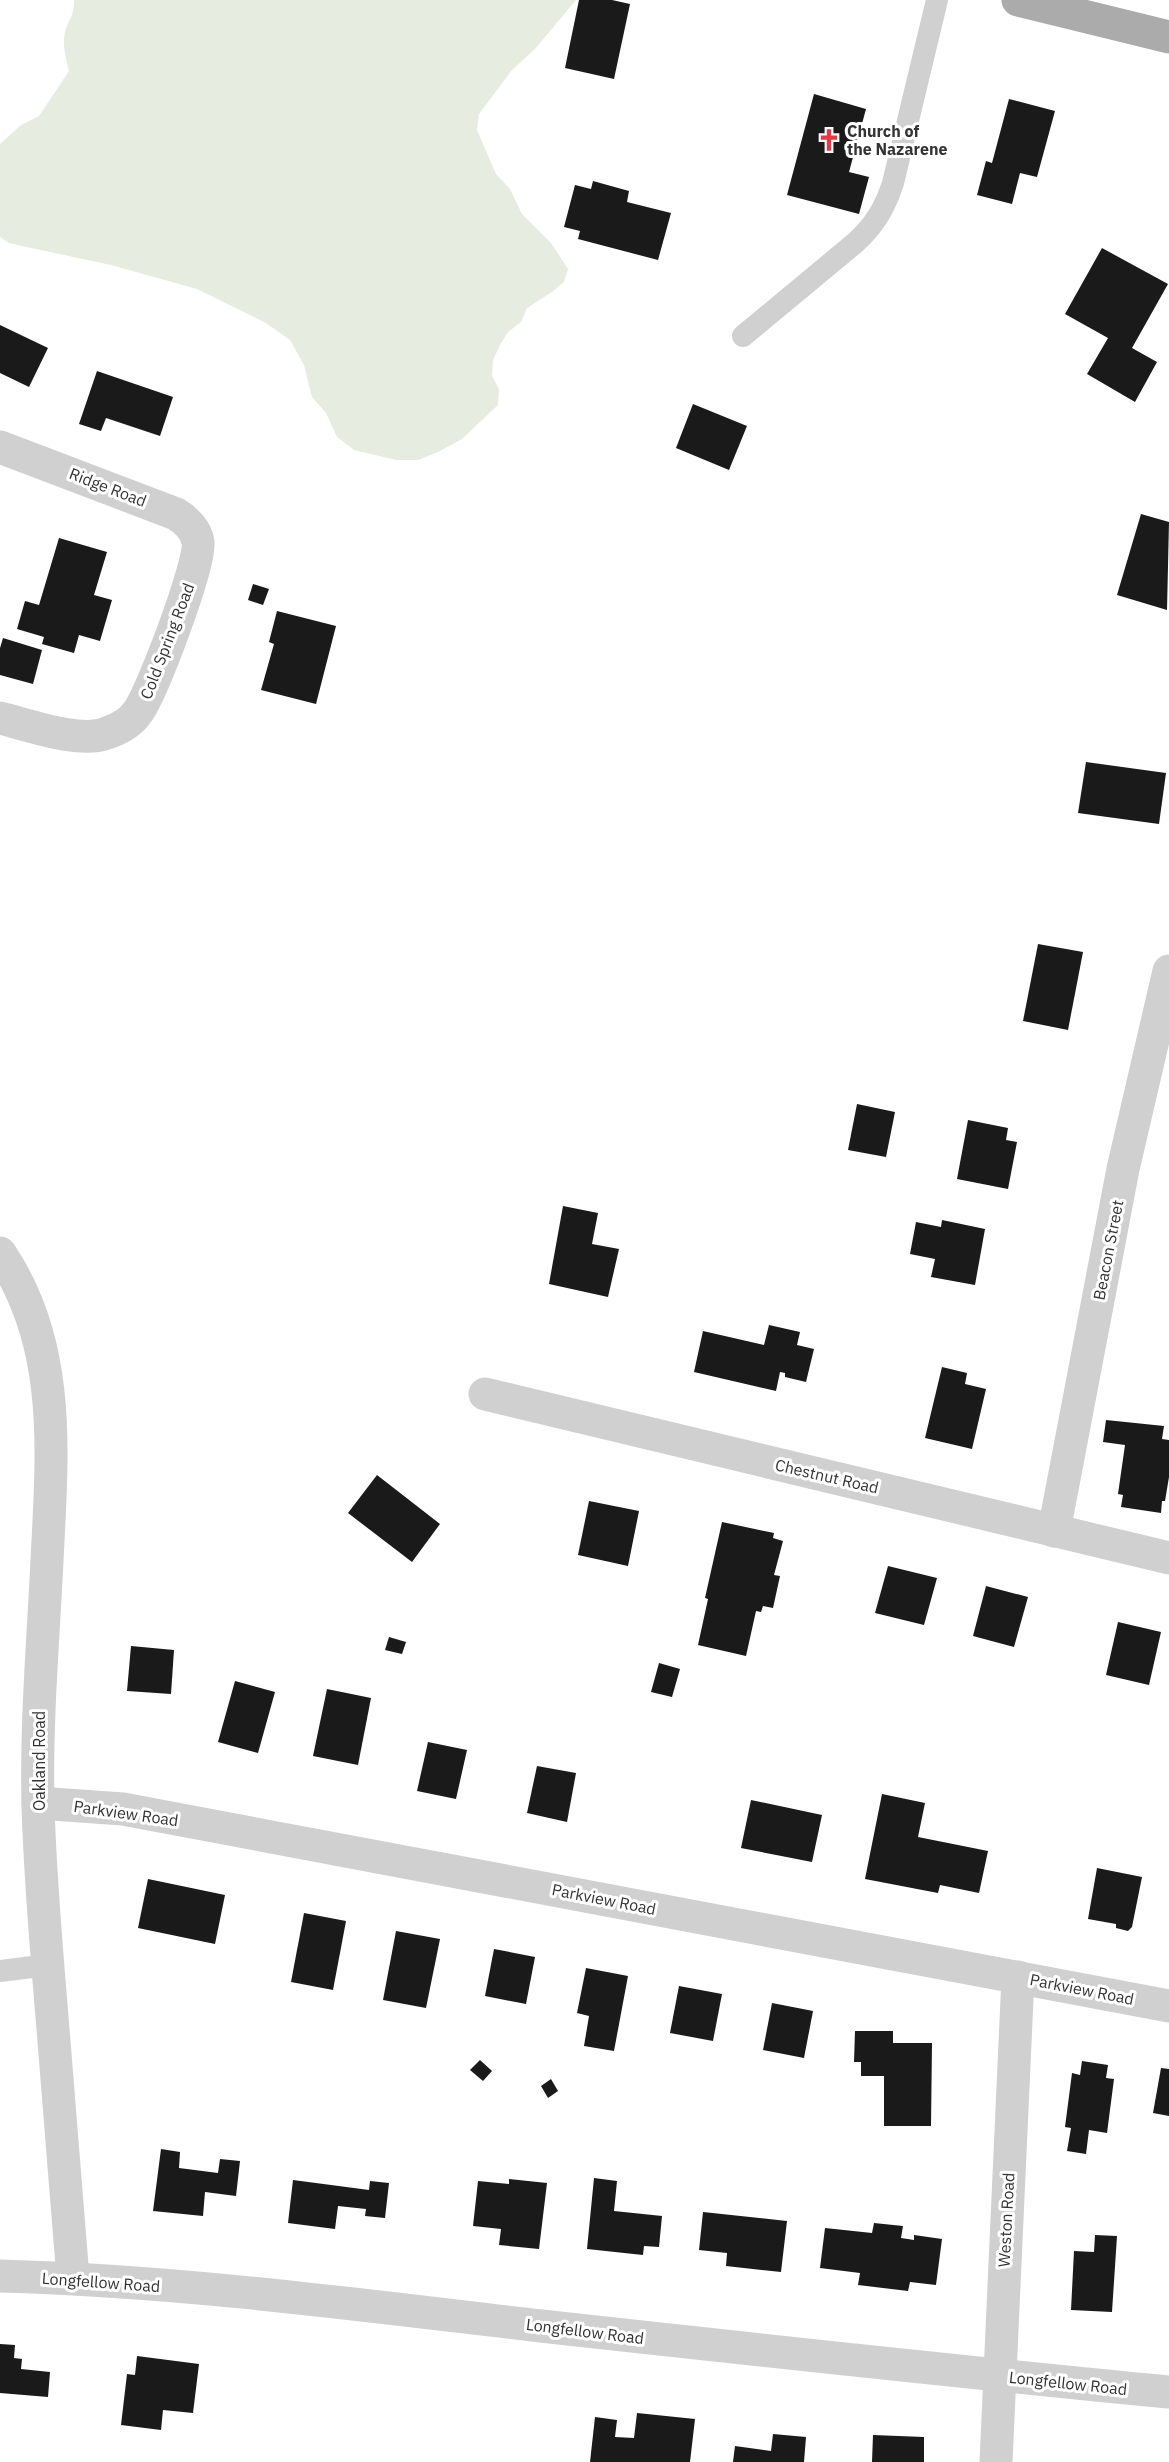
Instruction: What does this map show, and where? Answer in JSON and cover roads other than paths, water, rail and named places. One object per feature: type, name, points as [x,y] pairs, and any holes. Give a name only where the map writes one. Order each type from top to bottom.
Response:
[{"type":"main road","points":[[1017,0],[1169,37]]},
{"type":"street","name":"Ridge Road","points":[[0,447],[176,514],[194,531],[198,548]]},
{"type":"street","name":"Cold Spring Road","points":[[0,718],[84,736],[105,735],[123,726],[138,713],[148,695],[188,589],[198,548]]},
{"type":"street","name":"Beacon Street","points":[[1054,1531],[1123,1169],[1169,971]]},
{"type":"street","name":"Oakland Road","points":[[0,1253],[22,1294],[39,1344],[47,1376],[52,1435],[38,1730],[38,1803],[48,1965],[73,2278]]},
{"type":"street","name":"Chestnut Road","points":[[485,1394],[1169,1558]]},
{"type":"street","name":"Parkview Road","points":[[38,1803],[123,1809],[1169,2006]]},
{"type":"street","name":"Weston Road","points":[[996,2462],[1018,1977]]},
{"type":"street","name":"Longfellow Road","points":[[0,2276],[73,2278],[314,2300],[999,2376],[1169,2392]]},
{"type":"lane","points":[[743,336],[855,243],[879,216],[888,200],[893,183],[937,0]]},
{"type":"lane","points":[[0,1971],[48,1965]]},
{"type":"place","name":"Church of the Nazarene","points":[[829,140]]}]
